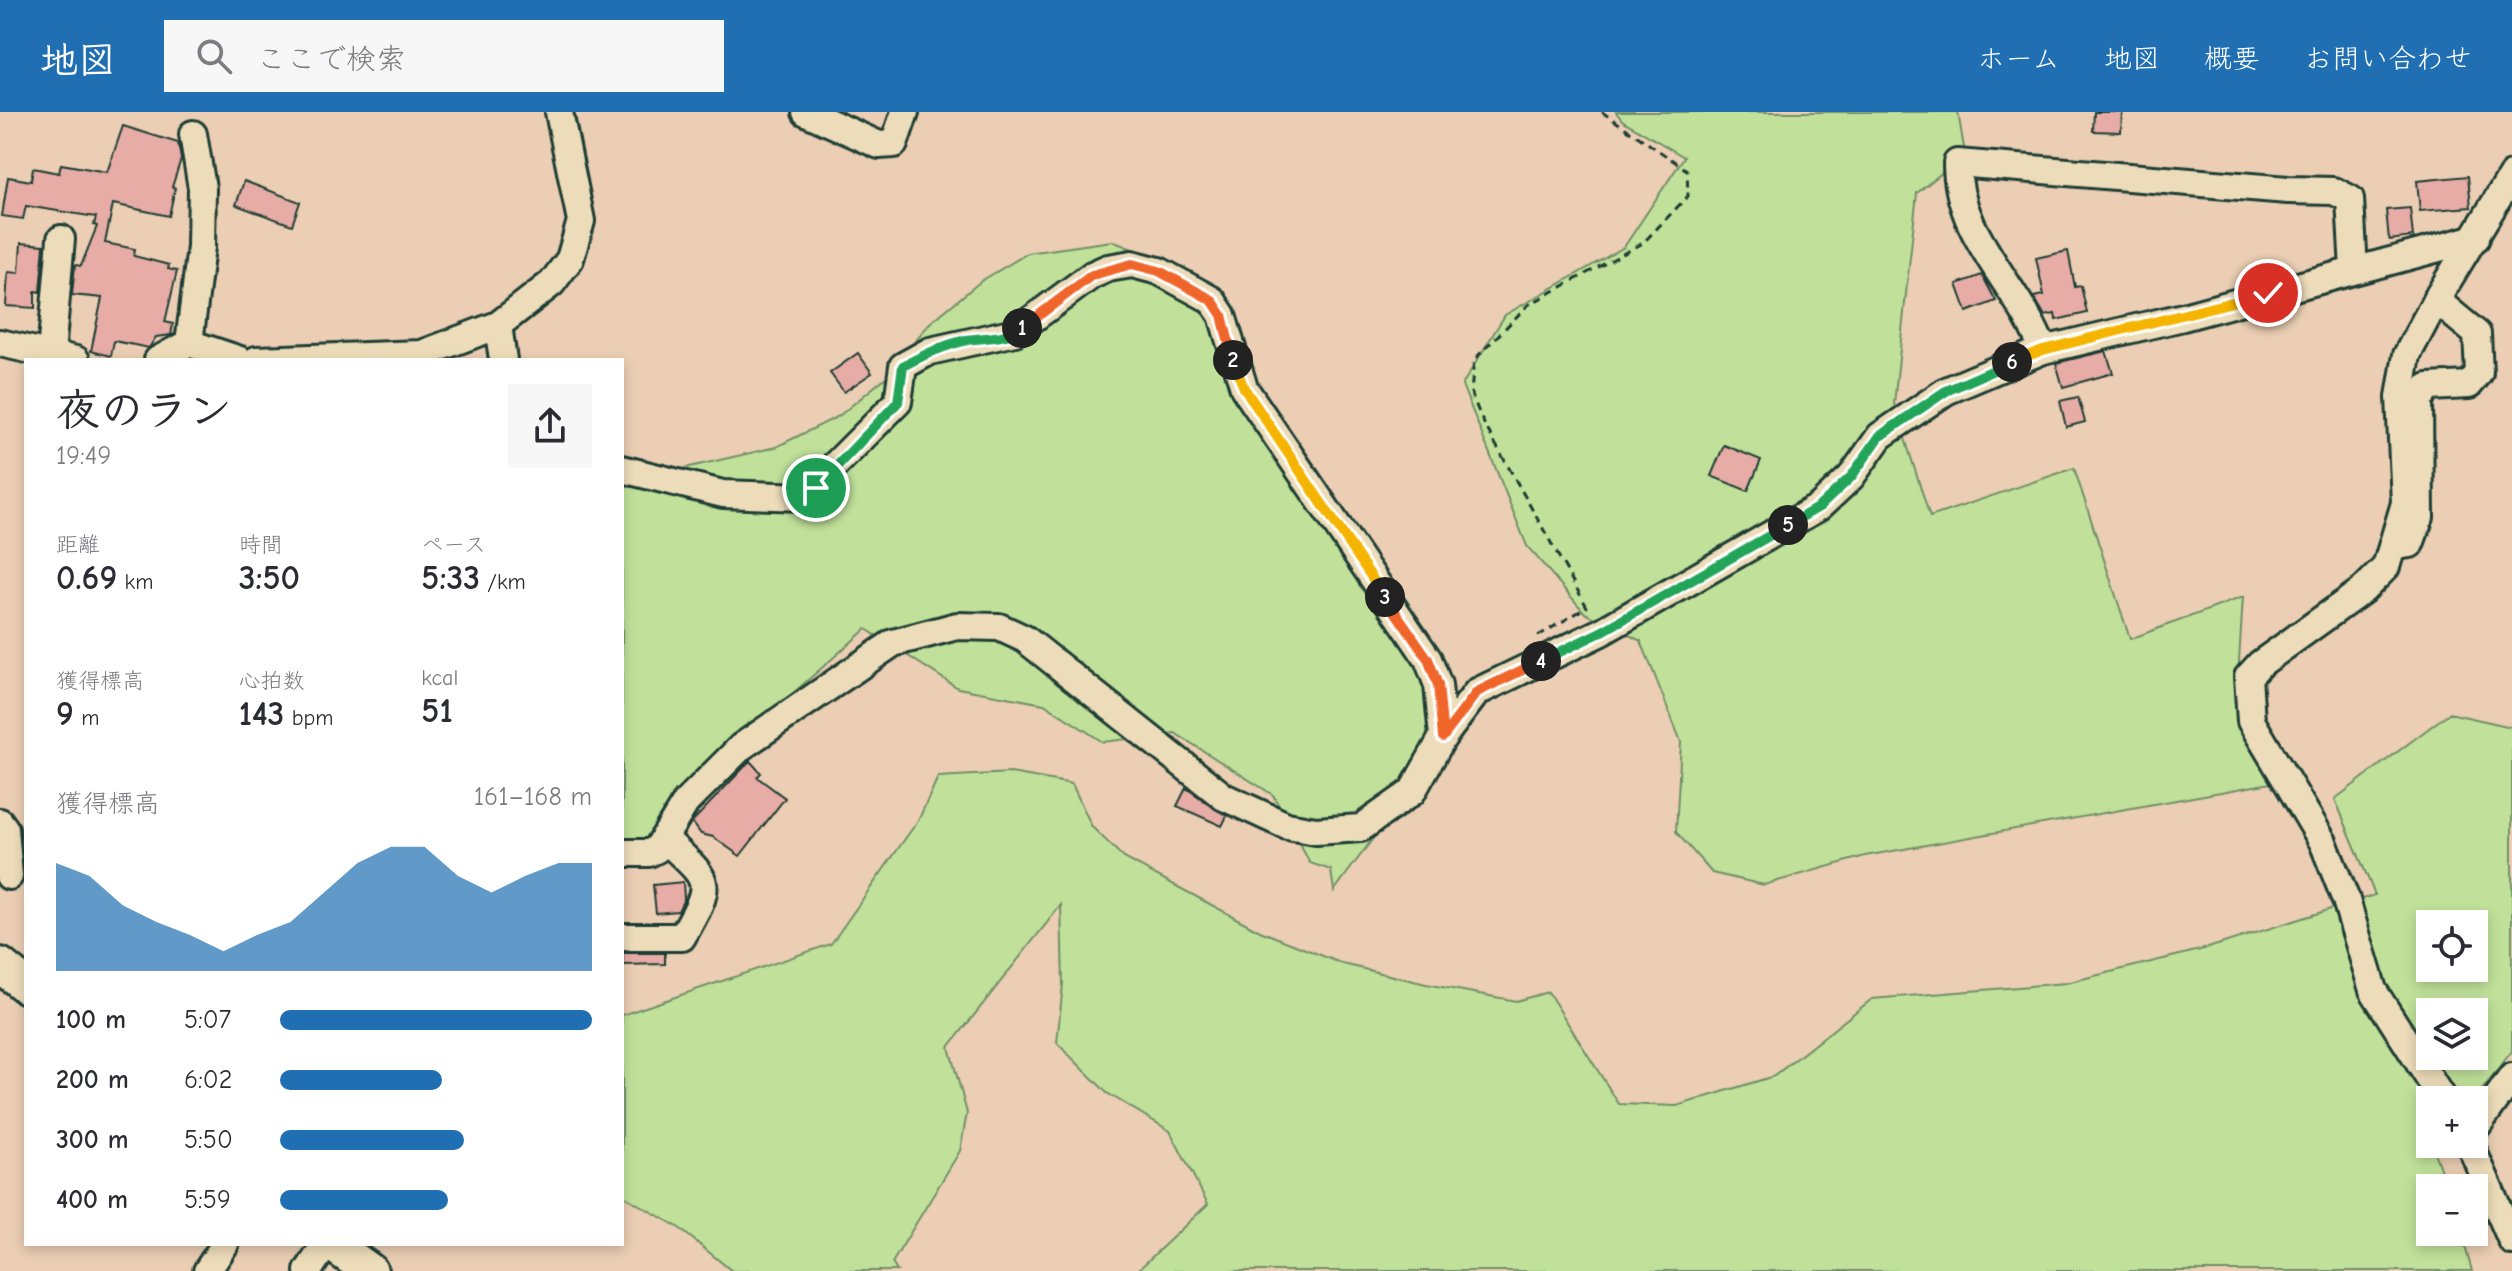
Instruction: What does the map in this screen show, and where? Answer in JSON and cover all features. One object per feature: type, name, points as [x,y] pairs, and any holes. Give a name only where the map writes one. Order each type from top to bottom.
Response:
[{"type":"main road","points":[[0,965],[24,984]]},
{"type":"main road","points":[[323,1257],[370,1271]]},
{"type":"street","points":[[313,358],[422,354],[498,325],[552,283],[570,259],[581,221],[559,112]]},
{"type":"street","points":[[806,112],[879,145],[894,144],[905,112]]},
{"type":"street","points":[[189,343],[201,247],[202,188],[193,134]]},
{"type":"street","points":[[2043,350],[2020,300],[1978,243],[1957,175],[1957,163],[2288,190],[2334,191],[2350,199],[2354,270]]},
{"type":"street","points":[[2434,1086],[2373,990],[2346,900],[2323,842],[2251,721],[2248,677],[2260,664],[2363,590],[2386,567],[2405,503],[2400,397],[2407,355],[2436,300],[2512,175]]},
{"type":"street","points":[[624,853],[649,853],[664,838],[686,802],[741,747],[893,643],[957,626],[999,627],[1025,639],[1224,797],[1287,826],[1316,831],[1361,828],[1412,792],[1443,737],[1477,692],[1601,632],[1819,507],[1851,477],[1880,436],[1946,391],[2043,350],[2183,317],[2476,238]]},
{"type":"street","points":[[0,343],[64,357],[61,239]]},
{"type":"street","points":[[624,469],[723,494],[803,497],[898,402],[903,366],[930,351],[1015,332],[1092,275],[1108,268],[1132,264],[1159,271],[1212,300],[1222,315],[1244,388],[1428,659],[1438,685],[1443,737]]},
{"type":"street","points":[[2392,547],[2410,544],[2420,517],[2419,400],[2428,387],[2469,385],[2479,373],[2477,334],[2436,300]]},
{"type":"street","points":[[498,325],[503,358]]},
{"type":"street","points":[[162,358],[189,343],[234,358]]},
{"type":"street","points":[[0,822],[5,829],[12,877]]},
{"type":"street","points":[[624,937],[682,937],[705,897],[702,876],[664,838]]},
{"type":"street","points":[[2488,1110],[2512,1077]]},
{"type":"street","points":[[2476,1158],[2512,1241]]},
{"type":"street","points":[[207,1271],[224,1246]]},
{"type":"path","points":[[1587,607],[1482,420],[1471,393],[1470,377],[1474,360],[1528,305],[1643,243],[1688,196],[1687,170],[1602,112]]},
{"type":"green space","points":[[1616,112],[1958,112],[1965,154],[1917,193],[1894,404],[1930,517],[2074,468],[2130,639],[2243,597],[2236,708],[2271,783],[1865,856],[1764,885],[1712,873],[1676,832],[1681,742],[1641,641],[1585,613],[1527,546],[1462,385],[1505,315],[1624,247],[1684,157],[1622,120]]},
{"type":"green space","points":[[1112,241],[1163,261],[1199,296],[1424,667],[1437,735],[1425,768],[1334,891],[1331,870],[1310,863],[1273,795],[1175,733],[1103,742],[1044,704],[958,688],[866,629],[775,709],[649,843],[624,842],[624,479],[642,478],[776,447],[839,416],[886,377],[930,323],[981,281],[1028,253]]},
{"type":"green space","points":[[2449,713],[2512,727],[2512,1051],[2485,1086],[2416,1086],[2416,1158],[2436,1158],[2442,1174],[2416,1174],[2416,1246],[2465,1246],[2472,1271],[1137,1271],[1208,1204],[1170,1131],[1107,1093],[1057,1043],[1063,984],[1061,905],[949,1047],[967,1113],[960,1151],[892,1263],[897,1271],[732,1271],[678,1227],[624,1196],[624,1014],[831,944],[919,819],[938,777],[1011,773],[1072,784],[1092,827],[1124,858],[1260,931],[1343,964],[1516,1001],[1548,992],[1619,1104],[1677,1106],[1774,1076],[1872,999],[2066,983],[2208,948],[2375,895],[2335,799]]},
{"type":"building","points":[[2094,112],[2122,112],[2121,132],[2093,131]]},
{"type":"building","points":[[123,126],[178,143],[181,159],[172,187],[175,188],[169,216],[113,204],[105,243],[135,249],[134,256],[169,265],[168,269],[177,271],[165,322],[173,324],[171,335],[156,337],[149,348],[114,341],[111,356],[91,351],[102,298],[72,295],[75,265],[81,266],[97,226],[94,225],[96,217],[26,206],[23,219],[2,216],[8,177],[31,181],[33,168],[59,173],[61,164],[107,172]]},
{"type":"building","points":[[2468,176],[2471,207],[2420,211],[2417,181]]},
{"type":"building","points":[[244,181],[300,202],[292,225],[236,205]]},
{"type":"building","points":[[2410,208],[2413,237],[2389,240],[2386,210]]},
{"type":"building","points":[[21,243],[44,245],[40,292],[35,291],[35,308],[6,306],[8,272],[19,273]]},
{"type":"building","points":[[2068,251],[2075,287],[2081,286],[2087,313],[2056,320],[2055,314],[2045,316],[2034,297],[2044,295],[2036,258]]},
{"type":"building","points":[[1982,275],[1996,301],[1967,312],[1957,284]]},
{"type":"building","points":[[2106,351],[2113,373],[2063,387],[2056,363]]},
{"type":"building","points":[[858,353],[872,373],[844,392],[830,373]]},
{"type":"building","points":[[2078,397],[2085,422],[2066,427],[2060,401]]},
{"type":"building","points":[[1724,445],[1761,460],[1748,491],[1711,476]]},
{"type":"building","points":[[750,761],[761,773],[757,777],[785,798],[740,856],[713,837],[701,834],[692,822]]},
{"type":"building","points":[[1186,788],[1227,816],[1222,826],[1177,806]]},
{"type":"building","points":[[683,882],[684,899],[678,911],[656,913],[653,885]]},
{"type":"building","points":[[624,953],[665,953],[665,964],[624,965]]},
{"type":"route","points":[[816,488],[898,402],[903,366],[930,351],[967,340],[1015,332],[1056,305],[1092,275],[1108,268],[1132,264],[1159,271],[1212,300],[1222,315],[1244,388],[1428,659],[1438,685],[1443,737],[1477,692],[1601,632],[1819,507],[1851,477],[1880,436],[1946,391],[2043,350],[2268,293]]}]
